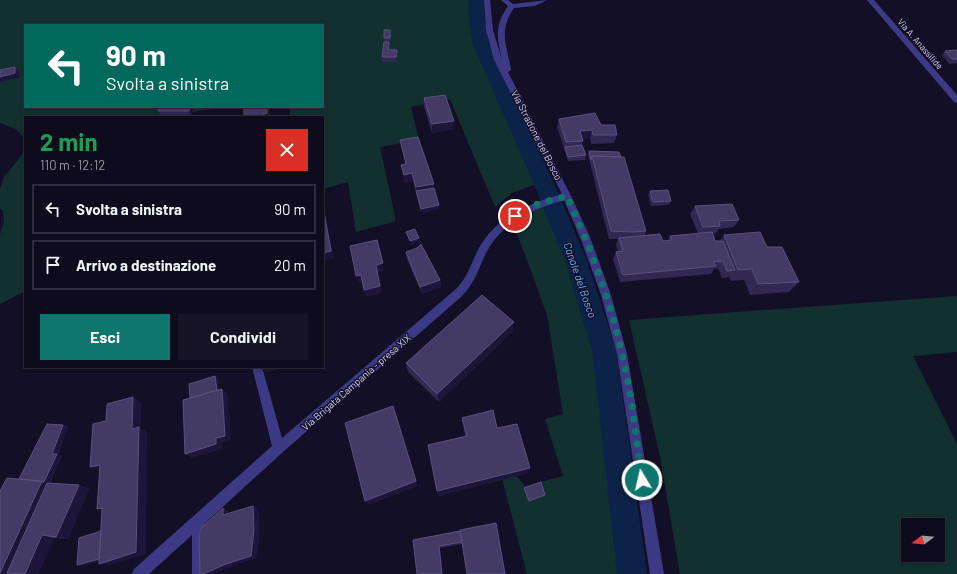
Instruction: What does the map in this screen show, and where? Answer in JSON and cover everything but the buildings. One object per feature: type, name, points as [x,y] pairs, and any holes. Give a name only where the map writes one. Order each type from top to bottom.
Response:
[{"type":"street","name":"Via Stradone del Bosco","points":[[487,0],[491,38],[498,60],[567,196],[585,237],[606,295],[622,354],[657,574]]},
{"type":"street","points":[[504,0],[512,6],[535,4],[544,0]]},
{"type":"street","name":"Via A. Anassilide","points":[[870,0],[957,100]]},
{"type":"street","points":[[508,79],[500,32],[502,19],[512,6]]},
{"type":"street","name":"Via Brigata Campania - presa XIX","points":[[139,574],[279,448],[447,304],[468,283],[484,248],[496,231],[515,216],[534,205],[567,196]]},
{"type":"street","points":[[257,368],[279,448]]},
{"type":"street","points":[[198,521],[199,574]]},
{"type":"green space","points":[[0,0],[470,0],[476,30],[485,54],[547,180],[512,193],[495,207],[450,99],[411,107],[419,140],[380,147],[396,221],[356,232],[348,182],[324,189],[324,116],[290,116],[290,108],[324,108],[324,24],[24,24],[24,108],[218,108],[166,116],[24,116],[24,139],[16,129],[0,123]]},
{"type":"green space","points":[[24,152],[24,292],[0,304],[0,234],[4,222],[3,211],[0,208],[0,189],[4,177]]},
{"type":"green space","points":[[557,201],[569,232],[588,295],[610,392],[621,457],[636,574],[527,574],[500,471],[515,474],[525,486],[563,476],[545,419],[563,414],[547,315],[518,236],[513,230],[527,215]]},
{"type":"green space","points":[[957,296],[957,352],[913,356],[957,444],[957,574],[680,574],[660,457],[629,320]]},
{"type":"waterway","name":"Canale del Bosco","points":[[477,0],[476,13],[481,45],[541,177],[575,258],[604,350],[632,574]]},
{"type":"route","points":[[515,216],[534,205],[567,196],[585,237],[606,295],[622,354],[642,480]]}]
